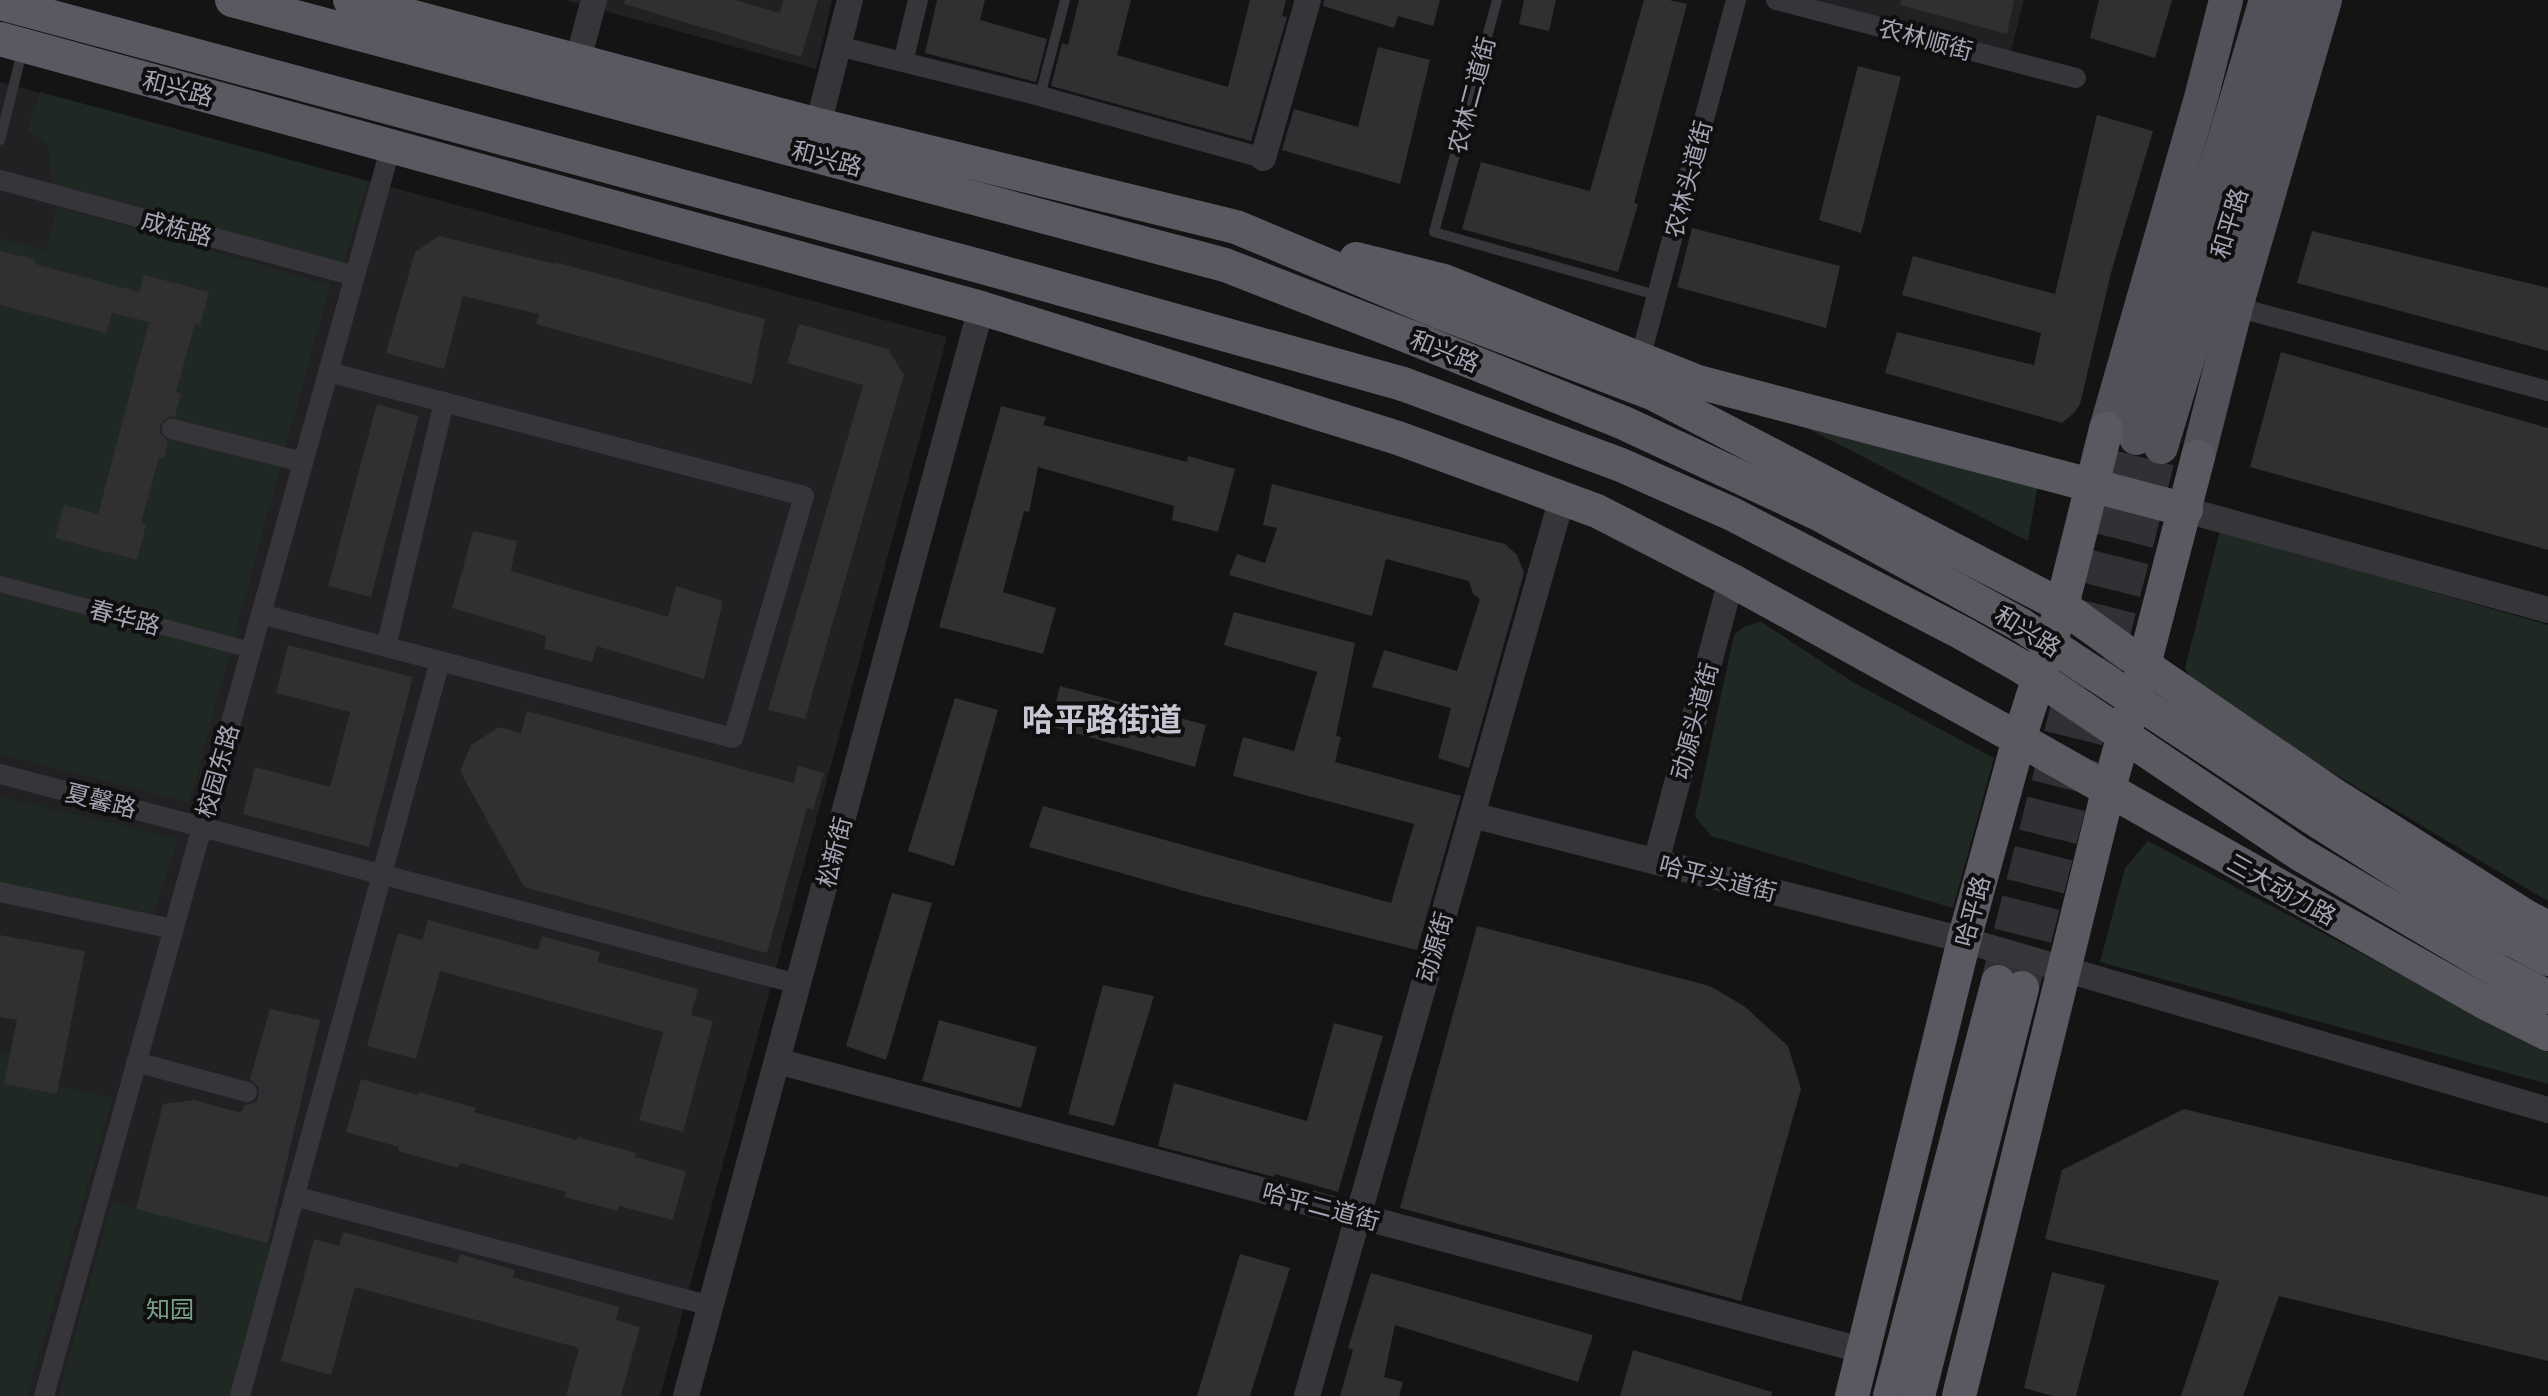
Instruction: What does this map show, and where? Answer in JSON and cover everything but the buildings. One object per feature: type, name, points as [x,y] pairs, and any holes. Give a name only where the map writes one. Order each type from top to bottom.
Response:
[{"type":"highway","name":"和兴路","points":[[232,0],[1225,265],[1638,429],[1819,514],[2021,625],[2464,914],[2548,959]]},
{"type":"highway","name":"和兴路","points":[[350,0],[818,125],[1444,281],[1698,382],[2186,510]]},
{"type":"highway","points":[[0,3],[1311,357],[1403,384],[1621,465],[1732,514],[2022,667],[2300,854],[2440,938],[2548,997]]},
{"type":"highway","name":"和兴路","points":[[12,42],[966,304],[1398,438],[1597,511],[1731,580],[2019,739]]},
{"type":"highway","points":[[1021,175],[1225,265]]},
{"type":"highway","name":"和兴路","points":[[1236,227],[1437,311],[1652,393],[2062,606]]},
{"type":"highway","points":[[966,304],[1311,357]]},
{"type":"highway","name":"哈平路","points":[[1852,1396],[1964,940],[2019,739],[2062,606],[2091,485],[2134,438]]},
{"type":"highway","points":[[1959,1396],[2108,791],[2198,457]]},
{"type":"highway","points":[[2062,606],[2331,793],[2548,928]]},
{"type":"highway","name":"三大动力路","points":[[2019,739],[2431,973],[2548,1034]]},
{"type":"highway","points":[[1890,1396],[2010,985],[1918,1396]]},
{"type":"main road","points":[[2134,438],[2201,98],[2226,0]]},
{"type":"main road","name":"和平路","points":[[2134,438],[2266,0]]},
{"type":"main road","name":"和平路","points":[[2134,438],[2296,0]]},
{"type":"main road","points":[[2198,457],[2236,307],[2325,0]]},
{"type":"street","points":[[578,59],[594,0]]},
{"type":"street","points":[[818,125],[850,0]]},
{"type":"street","points":[[903,62],[918,0]]},
{"type":"street","points":[[838,46],[1040,96],[1263,158],[1308,0]]},
{"type":"street","name":"农林头道街","points":[[1640,359],[1736,0]]},
{"type":"street","name":"农林顺街","points":[[1776,0],[2076,78]]},
{"type":"street","name":"校园东路","points":[[44,1396],[391,146]]},
{"type":"street","name":"成栋路","points":[[0,180],[355,276]]},
{"type":"street","name":"松新街","points":[[686,1396],[798,984],[966,304]]},
{"type":"street","points":[[2236,307],[2548,391]]},
{"type":"street","points":[[261,614],[733,738],[804,496],[328,372]]},
{"type":"street","points":[[386,647],[444,402]]},
{"type":"street","points":[[172,429],[303,462]]},
{"type":"street","name":"动源街","points":[[1307,1396],[1562,498]]},
{"type":"street","points":[[2186,510],[2548,610]]},
{"type":"street","name":"动源头道街","points":[[1656,862],[1731,580]]},
{"type":"street","name":"春华路","points":[[0,584],[251,650]]},
{"type":"street","points":[[240,1396],[440,661]]},
{"type":"street","name":"夏馨路","points":[[0,774],[798,984]]},
{"type":"street","name":"哈平头道街","points":[[1472,815],[1964,940],[2548,1110]]},
{"type":"street","points":[[0,892],[173,929]]},
{"type":"street","name":"哈平二道街","points":[[777,1061],[1865,1351]]},
{"type":"street","points":[[136,1062],[247,1092]]},
{"type":"street","points":[[294,1196],[711,1306]]},
{"type":"lane","points":[[1040,96],[1065,0]]},
{"type":"lane","name":"农林二道街","points":[[1497,0],[1434,232],[1656,295]]},
{"type":"lane","points":[[0,140],[12,42]]},
{"type":"shaded area","points":[[565,0],[832,0],[816,69]]},
{"type":"shaded area","points":[[1813,0],[2024,0],[2011,51]]},
{"type":"shaded area","points":[[0,82],[947,337],[660,1396],[0,1396]]},
{"type":"green space","points":[[40,92],[368,181],[343,264],[52,186],[48,144],[27,130]]},
{"type":"green space","points":[[57,206],[330,285],[189,803],[0,754],[0,238],[46,250]]},
{"type":"green space","points":[[1740,394],[2040,472],[2028,541]]},
{"type":"green space","points":[[2220,531],[2548,625],[2548,901],[2199,693],[2185,668]]},
{"type":"green space","points":[[1760,621],[1851,681],[1994,758],[1953,908],[1711,836],[1695,816],[1734,635]]},
{"type":"green space","points":[[0,796],[178,840],[153,914],[0,883]]},
{"type":"green space","points":[[2148,841],[2548,1052],[2548,1084],[2100,962],[2125,868]]},
{"type":"green space","points":[[0,1051],[10,1054],[5,1084],[57,1094],[59,1087],[113,1098],[27,1396],[0,1396]]},
{"type":"green space","name":"知园","points":[[112,1202],[276,1245],[234,1396],[58,1396]]},
{"type":"tunnel","points":[[1998,982],[2136,438]]},
{"type":"tunnel","points":[[2022,988],[2161,447]]},
{"type":"district","name":"哈平路街道","points":[[1102,719]]}]
